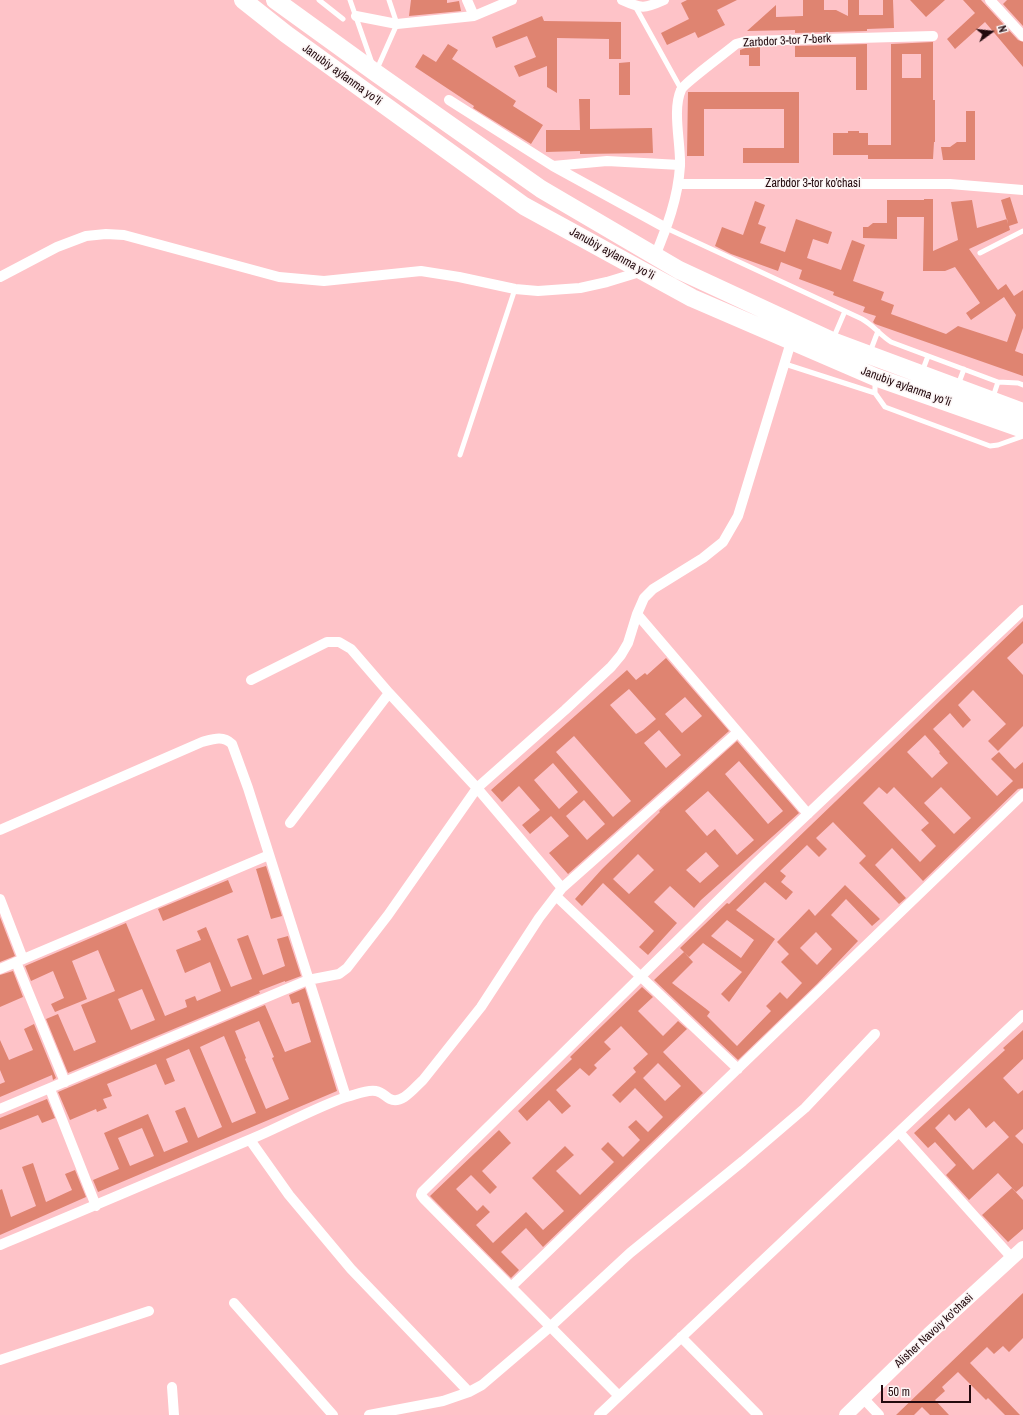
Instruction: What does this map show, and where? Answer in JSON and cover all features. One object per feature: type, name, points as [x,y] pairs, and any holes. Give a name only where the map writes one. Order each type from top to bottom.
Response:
[{"type":"highway","name":"Janubiy aylanma yoʻli","points":[[244,0],[286,34],[524,206],[692,298],[791,342],[875,385],[1023,429]]},
{"type":"highway","name":"Janubiy aylanma yoʻli","points":[[275,0],[541,189],[678,270],[832,341],[1023,412]]},
{"type":"main road","name":"Alisher Navoiy ko'chasi","points":[[846,1415],[929,1334],[1023,1248]]},
{"type":"street","points":[[467,0],[474,16]]},
{"type":"street","points":[[356,16],[397,24],[474,16],[512,0]]},
{"type":"street","points":[[622,0],[634,6],[646,8],[664,0]]},
{"type":"street","points":[[990,0],[1023,36]]},
{"type":"street","name":"Zarbdor 3-tor 7-berk","points":[[681,89],[736,44],[747,41],[933,36]]},
{"type":"street","points":[[655,256],[678,191],[680,165],[677,103],[681,89]]},
{"type":"street","points":[[449,100],[553,166],[666,228]]},
{"type":"street","points":[[553,166],[606,161],[680,165]]},
{"type":"street","name":"Zarbdor 3-tor koʼchasi","points":[[678,184],[950,184],[1023,190]]},
{"type":"street","points":[[0,277],[57,247],[86,236],[106,234],[124,235],[279,276],[324,281],[421,271],[459,277],[515,289],[538,291],[580,288],[607,282],[643,271]]},
{"type":"street","points":[[0,1109],[308,980],[339,974],[348,968],[477,788],[565,710],[611,667],[621,655],[628,643],[637,614],[644,598],[653,589],[703,558],[723,542],[738,516],[791,342]]},
{"type":"street","points":[[619,1396],[424,1199],[421,1195],[422,1192],[756,863],[1023,610]]},
{"type":"street","points":[[637,614],[808,814]]},
{"type":"street","points":[[251,680],[327,642],[339,642],[351,649],[477,788],[559,892],[641,976],[738,1069]]},
{"type":"street","points":[[290,823],[389,692]]},
{"type":"street","points":[[0,1245],[96,1206],[346,1097],[376,1091],[382,1093],[390,1099],[399,1100],[423,1080],[481,1008],[539,918],[559,892],[738,732]]},
{"type":"street","points":[[0,830],[202,742],[218,738],[228,740],[232,744],[248,788],[346,1097]]},
{"type":"street","points":[[511,1287],[1023,794]]},
{"type":"street","points":[[0,969],[269,855]]},
{"type":"street","points":[[0,898],[20,960],[65,1082]]},
{"type":"street","points":[[599,1415],[1023,1015]]},
{"type":"street","points":[[369,1415],[443,1401],[469,1392],[482,1385],[550,1327],[630,1253],[743,1162],[805,1108],[876,1034]]},
{"type":"street","points":[[50,1089],[96,1206]]},
{"type":"street","points":[[899,1132],[1012,1258]]},
{"type":"street","points":[[250,1140],[289,1195],[351,1269],[469,1392]]},
{"type":"street","points":[[234,1303],[333,1415]]},
{"type":"street","points":[[0,1360],[149,1311]]},
{"type":"street","points":[[681,1337],[758,1415]]},
{"type":"street","points":[[172,1387],[174,1415]]},
{"type":"street","points":[[863,1398],[878,1415]]},
{"type":"lane","points":[[319,0],[343,18]]},
{"type":"lane","points":[[350,0],[376,73]]},
{"type":"lane","points":[[376,73],[397,24],[389,0]]},
{"type":"lane","points":[[634,6],[681,89]]},
{"type":"lane","points":[[666,228],[871,324],[891,342],[998,382],[1018,383],[1023,385]]},
{"type":"lane","points":[[980,253],[1023,231]]},
{"type":"lane","points":[[460,455],[515,289]]},
{"type":"lane","points":[[832,341],[845,311]]},
{"type":"lane","points":[[868,355],[878,331]]},
{"type":"lane","points":[[921,374],[928,356]]},
{"type":"lane","points":[[785,364],[875,385],[885,407],[990,446],[998,445],[1023,436]]},
{"type":"lane","points":[[957,388],[964,369]]},
{"type":"lane","points":[[992,400],[998,382]]},
{"type":"building","points":[[411,0],[447,0],[447,3],[459,1],[461,11],[409,16]]},
{"type":"building","points":[[687,0],[737,0],[717,10],[725,25],[698,38],[695,32],[667,45],[661,33],[689,19],[681,3]]},
{"type":"building","points":[[803,0],[824,0],[824,10],[836,10],[848,16],[848,0],[859,0],[859,15],[883,15],[883,0],[893,0],[894,28],[867,29],[867,31],[795,33],[795,30],[747,31],[776,5],[776,17],[803,16]]},
{"type":"building","points":[[910,0],[945,0],[926,17]]},
{"type":"building","points":[[963,0],[981,0],[1018,40],[1023,42],[1023,67],[985,22],[955,49],[947,39],[975,13]]},
{"type":"building","points":[[1007,0],[1023,0],[1023,26],[1003,4]]},
{"type":"building","points":[[542,16],[544,21],[621,22],[621,59],[609,59],[609,39],[557,38],[557,93],[547,87],[547,66],[519,77],[514,66],[536,57],[527,36],[496,48],[492,37]]},
{"type":"building","points":[[933,42],[935,142],[933,159],[868,159],[868,155],[833,155],[833,133],[859,131],[859,133],[868,133],[868,145],[891,145],[891,44]],"holes":[[[902,54],[921,54],[921,78],[902,78]]]},
{"type":"building","points":[[448,44],[458,50],[452,59],[516,101],[513,106],[543,125],[531,144],[473,108],[474,106],[415,67],[423,54],[436,62]]},
{"type":"building","points":[[867,44],[867,90],[856,90],[856,57],[795,57],[795,46]]},
{"type":"building","points":[[748,47],[760,47],[760,66],[749,66],[749,55],[740,55],[740,50]]},
{"type":"building","points":[[630,62],[630,95],[619,95],[619,63]]},
{"type":"building","points":[[688,92],[799,92],[799,163],[743,163],[743,148],[784,148],[784,109],[704,109],[704,156],[687,156]]},
{"type":"building","points":[[579,99],[590,99],[590,129],[652,128],[653,153],[580,154],[580,151],[546,152],[546,130],[580,130]]},
{"type":"building","points":[[966,111],[975,111],[975,160],[943,160],[941,147],[950,147],[957,142],[966,142]]},
{"type":"building","points":[[1010,197],[1018,223],[1009,226],[1010,230],[969,249],[998,290],[1006,284],[1014,296],[1023,290],[1023,328],[1015,351],[1023,354],[1023,376],[875,324],[873,322],[876,316],[863,312],[865,307],[833,295],[834,292],[799,279],[802,270],[781,262],[778,271],[731,254],[715,246],[722,227],[743,235],[755,201],[765,205],[758,224],[766,227],[760,243],[785,252],[796,219],[832,232],[828,244],[813,239],[807,258],[841,270],[852,240],[865,245],[853,281],[884,292],[881,300],[894,305],[891,314],[946,334],[958,326],[1007,342],[1016,315],[1004,297],[971,320],[966,313],[980,303],[955,267],[945,271],[923,271],[924,217],[897,217],[897,239],[863,238],[863,227],[868,227],[873,223],[887,223],[887,200],[933,199],[933,251],[958,240],[951,202],[972,200],[977,228],[1007,219],[1001,200]]},
{"type":"building","points":[[1023,621],[1023,643],[1007,658],[1023,675],[1023,726],[998,751],[988,741],[1006,724],[973,690],[958,705],[971,720],[963,728],[950,713],[933,729],[997,796],[1013,781],[991,759],[999,752],[1015,769],[1023,762],[1023,788],[1018,789],[923,881],[892,848],[875,865],[906,898],[899,904],[859,863],[866,856],[833,822],[816,838],[827,849],[819,857],[807,845],[780,871],[786,876],[781,882],[793,892],[786,900],[765,882],[736,910],[775,939],[729,1002],[721,994],[742,972],[703,943],[689,957],[680,948],[727,903],[729,904]],"holes":[[[925,735],[948,763],[932,778],[907,752]],[[879,787],[887,794],[894,787],[929,823],[921,830],[936,846],[920,862],[863,803]],[[941,787],[971,818],[954,834],[924,803]],[[727,920],[754,940],[741,958],[711,936]]]},
{"type":"building","points":[[666,658],[729,731],[568,874],[549,853],[569,836],[551,816],[530,834],[522,825],[540,810],[519,786],[502,802],[491,790],[627,670],[636,680],[645,673],[647,675]],"holes":[[[629,689],[656,719],[636,734],[610,705]],[[685,697],[702,716],[682,733],[665,714]],[[659,730],[681,755],[666,768],[644,743]],[[574,736],[631,801],[613,817],[556,752]],[[553,763],[578,792],[559,809],[534,780]],[[584,800],[605,824],[587,840],[566,816]]]},
{"type":"building","points":[[737,741],[799,813],[701,900],[694,908],[670,886],[654,902],[677,923],[648,955],[639,947],[654,931],[603,883],[582,906],[575,899],[602,869],[660,812],[659,811]],"holes":[[[739,761],[783,811],[768,824],[725,774]],[[708,791],[754,840],[737,855],[715,829],[707,836],[685,811]],[[706,852],[719,866],[700,883],[686,870]],[[638,854],[654,870],[629,894],[613,879]]]},
{"type":"building","points":[[266,866],[282,916],[271,919],[256,869]]},
{"type":"building","points":[[228,880],[233,892],[163,921],[158,909]]},
{"type":"building","points":[[845,885],[880,919],[872,926],[846,899],[831,915],[858,941],[817,984],[738,1060],[654,980],[684,952],[693,962],[672,983],[710,1012],[707,1016],[737,1046],[771,1011],[766,1006],[780,992],[787,999],[802,983],[781,962],[789,954],[777,942],[809,909],[815,916]],"holes":[[[816,932],[832,949],[817,965],[800,948]]]},
{"type":"building","points":[[0,917],[15,956],[0,962]]},
{"type":"building","points":[[126,923],[165,1016],[187,1007],[185,1000],[195,996],[197,1001],[221,991],[210,962],[185,973],[176,950],[201,940],[197,931],[206,927],[231,987],[252,979],[237,939],[248,935],[263,975],[285,966],[277,939],[288,936],[301,976],[259,991],[260,993],[68,1073],[46,1019],[58,1014],[74,1051],[96,1042],[81,1005],[115,991],[98,950],[72,961],[87,999],[55,1012],[51,1004],[64,998],[53,971],[31,981],[25,966]],"holes":[[[142,989],[155,1020],[131,1030],[118,999]]]},
{"type":"building","points":[[13,971],[23,997],[0,1007],[0,975]]},
{"type":"building","points":[[642,987],[653,997],[638,1011],[663,1036],[678,1021],[687,1029],[663,1052],[703,1093],[543,1247],[526,1228],[501,1252],[519,1270],[511,1278],[430,1196],[499,1130],[511,1143],[482,1171],[497,1187],[490,1194],[471,1175],[456,1189],[477,1211],[483,1205],[490,1212],[476,1225],[493,1243],[526,1212],[543,1230],[564,1211],[532,1178],[565,1146],[574,1155],[556,1171],[580,1195],[614,1162],[601,1149],[608,1142],[623,1157],[640,1140],[628,1127],[636,1120],[648,1132],[663,1117],[635,1088],[620,1103],[612,1095],[636,1072],[633,1068],[648,1054],[621,1026],[604,1042],[611,1049],[594,1065],[597,1068],[589,1076],[580,1068],[556,1090],[571,1106],[562,1114],[549,1100],[527,1121],[518,1111],[572,1059],[570,1057]],"holes":[[[658,1063],[681,1086],[665,1101],[643,1078]]]},
{"type":"building","points":[[305,988],[337,1091],[98,1192],[93,1180],[119,1169],[104,1133],[148,1114],[164,1152],[188,1142],[175,1111],[185,1107],[198,1138],[222,1127],[189,1049],[166,1059],[175,1081],[165,1085],[156,1064],[107,1084],[112,1096],[103,1099],[107,1108],[97,1112],[96,1109],[70,1120],[58,1092],[265,1005],[285,1052],[311,1042],[299,1002],[292,1004],[289,995]],"holes":[[[259,1021],[289,1099],[266,1109],[235,1031]],[[224,1036],[256,1113],[232,1123],[200,1047]],[[142,1128],[154,1156],[130,1166],[118,1138]]]},
{"type":"building","points":[[34,1024],[56,1078],[53,1080],[52,1075],[0,1097],[0,1084],[5,1082],[0,1070],[0,1040],[9,1060],[33,1050],[24,1029]]},
{"type":"building","points":[[1023,1030],[1023,1059],[1003,1078],[1018,1094],[1023,1090],[1023,1129],[1015,1136],[1023,1144],[1023,1186],[1016,1192],[998,1173],[969,1200],[946,1175],[956,1165],[935,1142],[928,1148],[914,1133],[1005,1050],[1003,1048]],"holes":[[[969,1108],[986,1128],[994,1121],[1009,1137],[973,1170],[935,1128],[949,1114],[955,1121]]]},
{"type":"building","points":[[47,1099],[55,1118],[42,1123],[38,1115],[0,1130],[0,1118]]},
{"type":"building","points":[[33,1163],[46,1202],[72,1190],[65,1174],[75,1170],[86,1197],[0,1235],[0,1190],[2,1189],[11,1217],[36,1206],[22,1167]]},
{"type":"building","points":[[1012,1188],[1023,1200],[1023,1229],[1008,1242],[982,1215]]},
{"type":"building","points":[[1023,1293],[1023,1338],[1009,1352],[1003,1346],[994,1354],[987,1347],[970,1363],[1020,1415],[1005,1415],[988,1398],[986,1400],[958,1372],[942,1387],[945,1391],[935,1400],[949,1415],[930,1415],[922,1407],[914,1415],[896,1415]]}]
